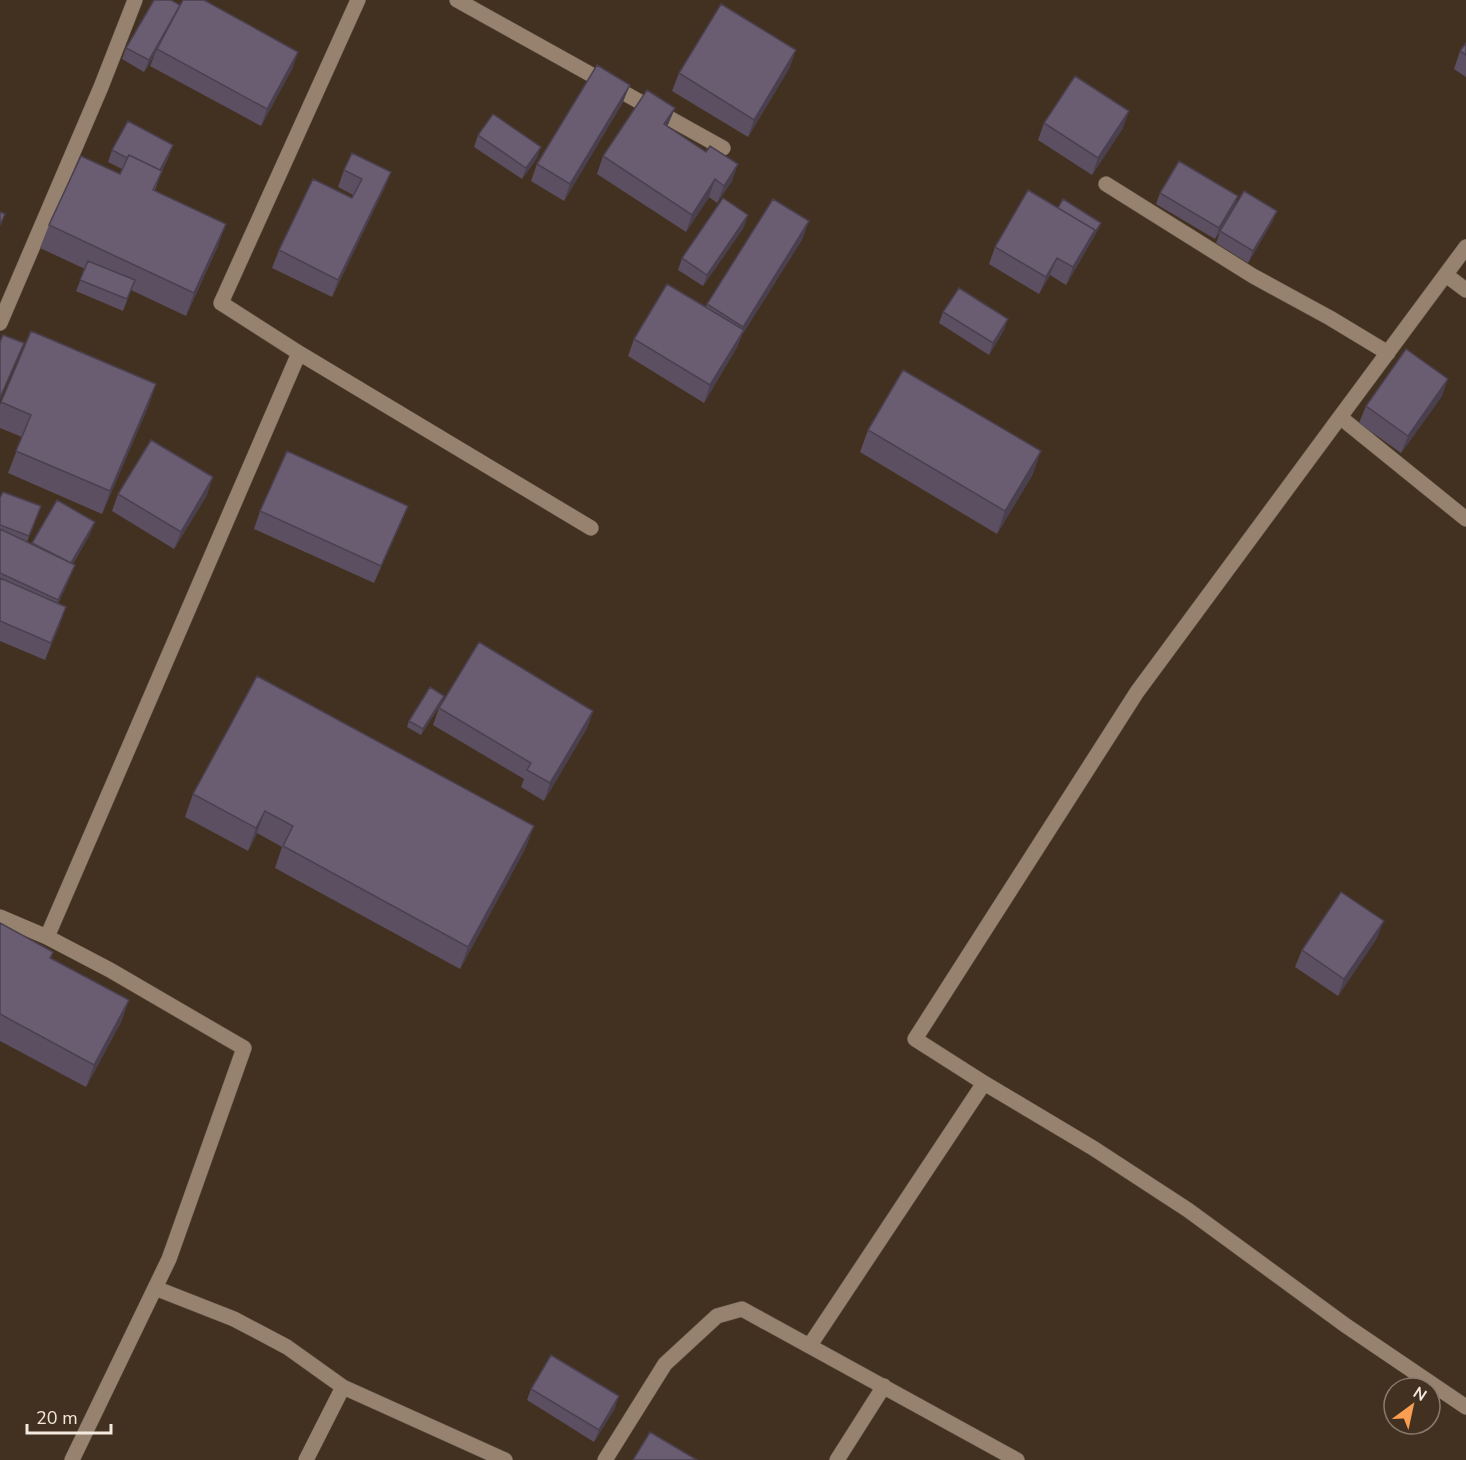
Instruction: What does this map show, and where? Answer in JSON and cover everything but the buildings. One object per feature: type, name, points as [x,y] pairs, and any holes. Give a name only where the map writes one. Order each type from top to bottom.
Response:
[{"type":"street","points":[[0,323],[101,87],[135,0]]},
{"type":"street","points":[[358,0],[221,303],[591,528]]},
{"type":"street","points":[[457,0],[723,148]]},
{"type":"street","points":[[1107,184],[1253,276],[1388,353]]},
{"type":"street","points":[[1466,247],[1137,692],[915,1039],[1093,1148],[1188,1210],[1345,1325],[1466,1407]]},
{"type":"street","points":[[1446,275],[1466,290]]},
{"type":"street","points":[[47,937],[300,353]]},
{"type":"street","points":[[1340,417],[1466,519]]},
{"type":"street","points":[[0,917],[47,937],[110,970],[244,1048],[169,1259],[72,1460]]},
{"type":"street","points":[[810,1346],[984,1083]]},
{"type":"street","points":[[155,1288],[234,1319],[287,1347],[343,1387],[505,1460]]},
{"type":"street","points":[[605,1460],[665,1364],[717,1316],[742,1309],[1017,1460]]},
{"type":"street","points":[[837,1460],[884,1386]]},
{"type":"street","points":[[306,1460],[343,1387]]}]
